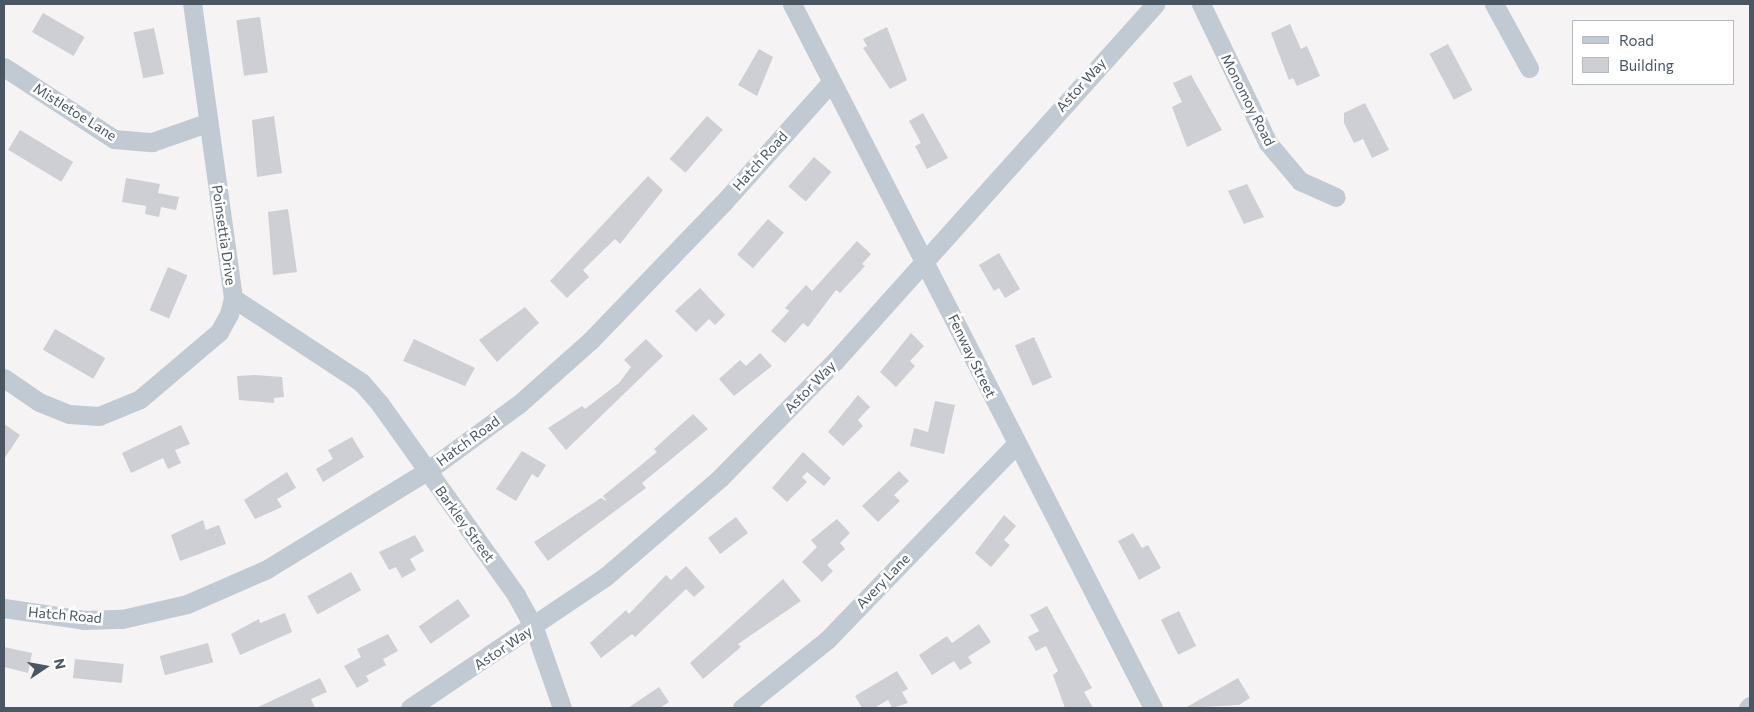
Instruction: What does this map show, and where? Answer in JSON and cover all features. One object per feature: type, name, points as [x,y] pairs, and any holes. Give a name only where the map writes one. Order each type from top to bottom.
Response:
[{"type":"street","name":"Poinsettia Drive","points":[[4,378],[39,402],[69,414],[87,418],[120,410],[140,399],[219,332],[233,298],[207,123],[192,4]]},
{"type":"street","name":"Fenway Street","points":[[792,4],[1016,444],[1154,708]]},
{"type":"street","name":"Astor Way","points":[[410,708],[534,628],[605,577],[713,484],[836,360],[1155,4]]},
{"type":"street","name":"Monomoy Road","points":[[1201,4],[1268,142],[1300,181],[1336,197]]},
{"type":"street","points":[[1494,4],[1529,68]]},
{"type":"street","name":"Mistletoe Lane","points":[[4,67],[114,139],[152,142],[207,123]]},
{"type":"street","name":"Hatch Road","points":[[4,608],[84,620],[122,619],[187,604],[267,569],[427,471],[519,404],[591,340],[723,203],[831,82]]},
{"type":"street","name":"Barkley Street","points":[[233,298],[361,382],[427,471],[534,628],[562,708]]},
{"type":"street","name":"Avery Lane","points":[[742,708],[827,640],[1016,444]]},
{"type":"building","points":[[43,13],[85,37],[74,56],[32,32]]},
{"type":"building","points":[[260,17],[268,72],[244,76],[236,20]]},
{"type":"building","points":[[1290,24],[1301,49],[1307,46],[1320,76],[1297,86],[1293,78],[1289,80],[1271,33]]},
{"type":"building","points":[[887,27],[907,80],[890,89],[863,48],[867,46],[863,39]]},
{"type":"building","points":[[154,28],[164,74],[143,78],[133,32]]},
{"type":"building","points":[[1448,44],[1472,90],[1454,100],[1429,54]]},
{"type":"building","points":[[759,49],[773,57],[757,96],[738,85]]},
{"type":"building","points":[[1191,75],[1222,130],[1187,147],[1172,107],[1182,102],[1173,83]]},
{"type":"building","points":[[1365,103],[1389,150],[1372,158],[1363,139],[1354,143],[1344,123],[1344,113]]},
{"type":"building","points":[[923,113],[948,158],[927,169],[915,146],[921,143],[909,121]]},
{"type":"building","points":[[274,116],[282,173],[257,177],[252,120]]},
{"type":"building","points":[[707,116],[723,130],[685,173],[670,159]]},
{"type":"building","points":[[20,130],[73,162],[61,182],[8,150]]},
{"type":"building","points":[[814,157],[831,172],[806,202],[788,186]]},
{"type":"building","points":[[648,176],[663,190],[620,244],[615,239],[583,270],[589,277],[567,298],[550,281]]},
{"type":"building","points":[[126,178],[160,184],[158,193],[179,197],[176,210],[161,207],[159,217],[145,214],[146,206],[122,202]]},
{"type":"building","points":[[1247,184],[1264,217],[1244,224],[1228,191]]},
{"type":"building","points":[[288,209],[297,272],[273,275],[268,212]]},
{"type":"building","points":[[768,219],[784,233],[753,268],[737,254]]},
{"type":"building","points":[[857,241],[871,254],[862,264],[865,266],[840,293],[836,290],[808,327],[803,323],[785,343],[771,331],[789,311],[785,308],[806,285],[812,291]]},
{"type":"building","points":[[999,253],[1020,289],[1005,298],[999,288],[994,291],[979,265]]},
{"type":"building","points":[[168,267],[187,275],[169,318],[150,310]]},
{"type":"building","points":[[700,288],[725,315],[715,325],[709,319],[696,332],[675,311]]},
{"type":"building","points":[[525,307],[539,323],[497,362],[479,340]]},
{"type":"building","points":[[55,329],[105,358],[93,379],[43,350]]},
{"type":"building","points":[[911,333],[924,346],[910,361],[915,366],[896,387],[880,372]]},
{"type":"building","points":[[1034,337],[1052,377],[1033,386],[1015,346]]},
{"type":"building","points":[[414,339],[475,368],[465,386],[403,361]]},
{"type":"building","points":[[646,339],[663,356],[566,450],[548,428],[582,406],[585,409],[619,383],[631,367],[624,360]]},
{"type":"building","points":[[760,353],[772,366],[734,396],[719,379],[740,360],[746,366]]},
{"type":"building","points":[[237,376],[282,377],[284,397],[274,398],[274,403],[239,400]]},
{"type":"building","points":[[858,395],[870,407],[858,420],[863,426],[843,446],[828,432]]},
{"type":"building","points":[[935,401],[955,405],[944,454],[910,446],[914,428],[928,432]]},
{"type":"building","points":[[693,414],[708,429],[642,483],[646,488],[548,561],[534,542],[601,498],[607,501],[603,496],[657,452],[654,449]]},
{"type":"building","points":[[4,424],[20,435],[4,459]]},
{"type":"building","points":[[181,425],[190,444],[175,450],[181,463],[168,469],[163,458],[131,473],[122,453]]},
{"type":"building","points":[[352,437],[364,457],[323,482],[316,469],[333,459],[328,450]]},
{"type":"building","points":[[522,451],[546,465],[538,478],[532,474],[516,501],[496,489]]},
{"type":"building","points":[[803,452],[831,478],[824,486],[807,472],[802,477],[807,482],[787,502],[772,488]]},
{"type":"building","points":[[899,471],[909,481],[894,495],[900,501],[878,522],[862,506]]},
{"type":"building","points":[[287,472],[296,488],[277,499],[282,507],[255,519],[244,500]]},
{"type":"building","points":[[1004,515],[1016,526],[1004,540],[1010,545],[991,567],[975,553]]},
{"type":"building","points":[[736,517],[748,533],[720,554],[708,538]]},
{"type":"building","points":[[837,519],[850,533],[840,543],[845,549],[827,565],[833,571],[822,582],[802,562],[817,547],[811,540]]},
{"type":"building","points":[[203,520],[206,530],[219,525],[226,544],[180,561],[171,535]]},
{"type":"building","points":[[1133,533],[1142,548],[1148,545],[1161,568],[1139,580],[1118,541]]},
{"type":"building","points":[[415,535],[424,551],[410,559],[416,570],[402,578],[396,567],[389,570],[379,552]]},
{"type":"building","points":[[686,566],[705,587],[694,597],[686,589],[635,637],[632,634],[601,658],[590,643],[626,610],[629,614],[666,575],[671,580]]},
{"type":"building","points":[[351,572],[361,590],[317,615],[307,596]]},
{"type":"building","points":[[783,579],[801,601],[738,644],[741,647],[703,679],[690,663]]},
{"type":"building","points":[[458,599],[470,616],[431,644],[419,627]]},
{"type":"building","points":[[1047,606],[1092,688],[1084,692],[1093,708],[1065,708],[1053,675],[1058,671],[1046,646],[1036,651],[1028,637],[1039,631],[1030,615]]},
{"type":"building","points":[[1179,611],[1196,646],[1178,655],[1161,620]]},
{"type":"building","points":[[285,613],[292,632],[240,655],[231,634],[259,619],[260,623]]},
{"type":"building","points":[[979,624],[991,642],[968,657],[972,663],[960,670],[954,661],[932,675],[919,655],[947,636],[952,643]]},
{"type":"building","points":[[388,634],[398,651],[383,659],[386,665],[366,676],[369,681],[357,688],[344,666],[361,657],[357,649]]},
{"type":"building","points":[[208,643],[213,662],[165,675],[160,656]]},
{"type":"building","points":[[4,647],[32,653],[28,673],[4,667]]},
{"type":"building","points":[[75,659],[124,664],[122,683],[73,678]]},
{"type":"building","points":[[897,671],[908,689],[902,692],[908,703],[892,708],[888,700],[874,708],[862,708],[855,696]]},
{"type":"building","points":[[320,678],[327,692],[311,699],[315,708],[256,708]]},
{"type":"building","points":[[1238,678],[1250,698],[1239,705],[1185,708]]},
{"type":"building","points":[[659,687],[669,702],[660,708],[628,708]]}]
